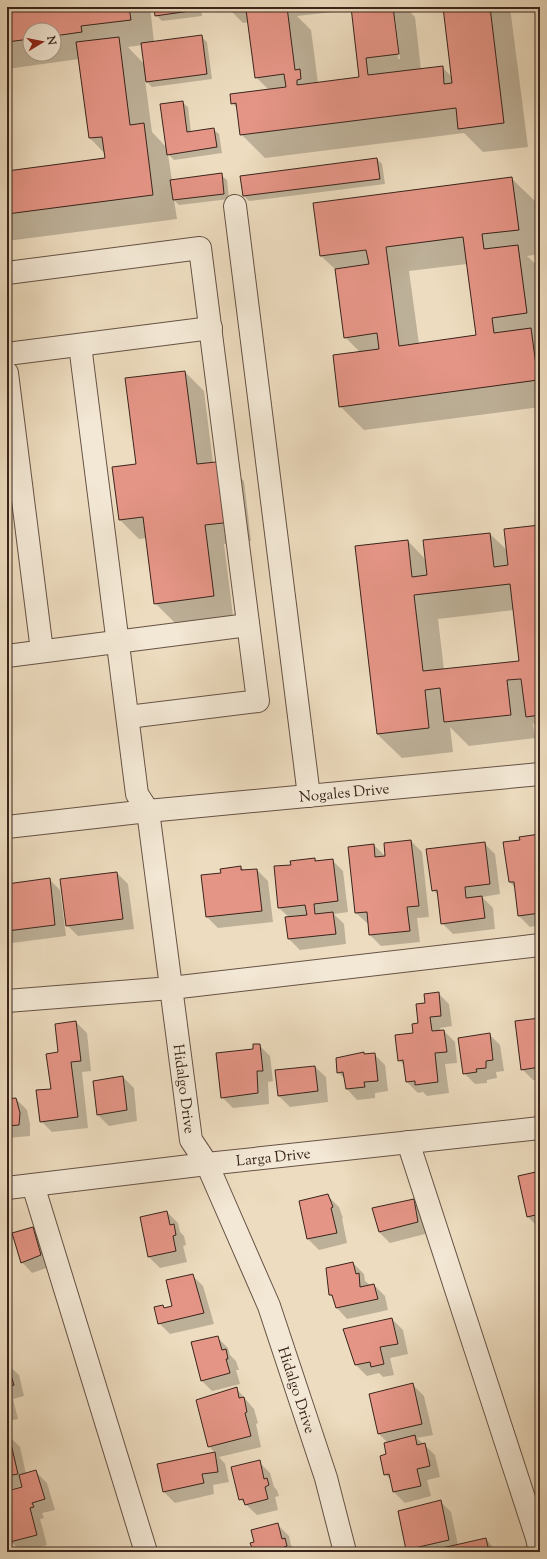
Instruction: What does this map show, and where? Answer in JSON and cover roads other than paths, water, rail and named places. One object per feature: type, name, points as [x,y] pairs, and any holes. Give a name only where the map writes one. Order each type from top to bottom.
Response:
[{"type":"street","points":[[235,206],[309,796]]},
{"type":"street","points":[[7,273],[200,248],[258,701],[128,717]]},
{"type":"street","points":[[7,354],[211,328]]},
{"type":"street","points":[[7,828],[148,811],[137,794],[80,345]]},
{"type":"street","points":[[7,373],[42,651]]},
{"type":"street","points":[[7,656],[248,625]]},
{"type":"street","name":"Nogales Drive","points":[[148,811],[540,774]]},
{"type":"street","name":"Hidalgo Drive","points":[[148,811],[191,1140],[207,1164],[269,1306],[326,1478],[345,1552]]},
{"type":"street","points":[[7,1001],[171,988],[540,945]]},
{"type":"street","name":"Larga Drive","points":[[7,1188],[207,1164],[540,1128]]},
{"type":"street","points":[[408,1142],[532,1523],[540,1552]]},
{"type":"street","points":[[33,1185],[146,1552]]}]
